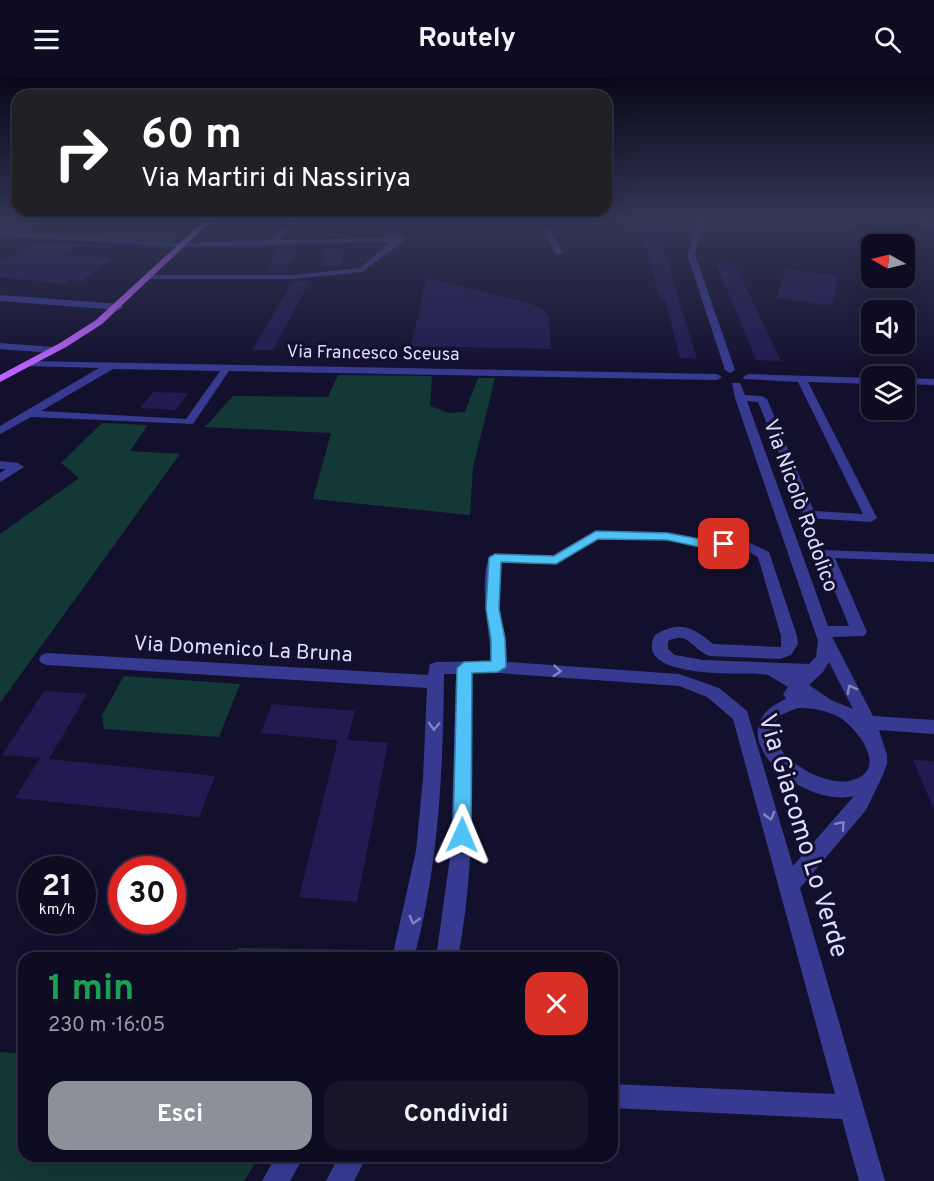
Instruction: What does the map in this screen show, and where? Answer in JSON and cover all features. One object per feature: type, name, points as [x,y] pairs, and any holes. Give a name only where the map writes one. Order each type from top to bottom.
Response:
[{"type":"main road","points":[[0,379],[82,335],[119,307],[157,270]]},
{"type":"street","points":[[150,277],[293,277],[357,270]]},
{"type":"street","points":[[697,270],[730,370]]},
{"type":"street","points":[[1,299],[119,307]]},
{"type":"street","points":[[0,346],[53,350]]},
{"type":"street","name":"Via Francesco Sceusa","points":[[28,364],[717,377]]},
{"type":"street","points":[[0,431],[112,365]]},
{"type":"street","points":[[28,414],[189,422],[227,367]]},
{"type":"street","points":[[748,377],[746,383],[736,385],[726,383],[717,377],[718,372],[730,370],[743,373],[748,377],[861,381]]},
{"type":"street","points":[[740,398],[762,399],[809,515],[871,518],[802,379]]},
{"type":"street","points":[[915,381],[934,382]]},
{"type":"street","name":"Via Nicolò Rodolico","points":[[736,385],[825,636],[870,730]]},
{"type":"street","points":[[0,465],[18,467],[0,478]]},
{"type":"street","points":[[498,667],[498,639],[492,609],[495,558],[556,560],[596,535],[667,536],[700,543],[748,546],[758,550],[764,555],[789,636],[786,651],[780,653],[710,650],[695,637],[682,632],[669,633],[660,639],[658,646],[662,655],[677,663],[802,671],[817,668]]},
{"type":"street","points":[[763,788],[767,742],[766,725],[775,710],[817,668],[823,659],[825,636],[860,632],[826,553],[934,558]]},
{"type":"street","name":"Via Domenico La Bruna","points":[[48,659],[436,675],[464,668]]},
{"type":"street","name":"Via Giacomo Lo Verde","points":[[464,668],[498,667],[679,680],[699,684],[716,692],[741,716],[872,1181]]},
{"type":"street","points":[[448,952],[456,914],[462,859],[464,668]]},
{"type":"street","points":[[769,669],[825,704],[844,712],[870,730],[934,727]]},
{"type":"street","points":[[405,952],[416,912],[431,812],[436,675]]},
{"type":"street","points":[[775,710],[797,701],[825,704]]},
{"type":"street","points":[[741,716],[767,742],[776,758],[788,771],[805,782],[823,788],[849,790],[870,781]]},
{"type":"street","points":[[789,885],[859,804],[878,769],[879,754],[870,730]]},
{"type":"street","points":[[618,1096],[851,1107]]},
{"type":"street","points":[[275,1181],[287,1162]]},
{"type":"street","points":[[339,1181],[350,1162]]},
{"type":"green space","points":[[338,375],[432,376],[430,406],[449,413],[465,412],[478,378],[495,378],[473,467],[470,515],[313,499],[331,433],[205,427],[233,396],[328,397]]},
{"type":"green space","points":[[102,423],[148,425],[130,451],[180,454],[0,703],[0,534],[79,478],[61,463]]},
{"type":"green space","points":[[124,676],[240,684],[219,737],[104,729],[102,715]]},
{"type":"green space","points":[[238,948],[368,950],[368,952],[236,952]]},
{"type":"green space","points":[[0,1052],[18,1054],[18,1162],[256,1162],[244,1181],[0,1181]]},
{"type":"building","points":[[0,270],[96,270],[82,281],[69,280],[64,284],[0,277]]},
{"type":"building","points":[[266,270],[286,270],[285,273],[265,273]]},
{"type":"building","points":[[652,270],[670,270],[697,359],[680,358],[665,299],[660,299]]},
{"type":"building","points":[[719,270],[738,270],[781,361],[756,360]]},
{"type":"building","points":[[786,270],[838,276],[833,303],[823,305],[777,298]]},
{"type":"building","points":[[426,278],[529,303],[542,309],[549,317],[551,349],[411,346]]},
{"type":"building","points":[[293,281],[310,281],[273,350],[252,350]]},
{"type":"building","points":[[153,392],[188,393],[176,410],[140,408]]},
{"type":"building","points":[[44,691],[87,694],[49,759],[215,776],[199,817],[15,798],[40,758],[2,755]]},
{"type":"building","points":[[272,704],[355,711],[347,740],[388,743],[357,902],[299,897],[338,740],[261,733]]},
{"type":"building","points":[[913,760],[934,761],[934,810]]},
{"type":"route","points":[[462,835],[464,668],[498,667],[498,639],[492,609],[495,558],[556,560],[596,535],[667,536],[700,543],[724,544]]}]
